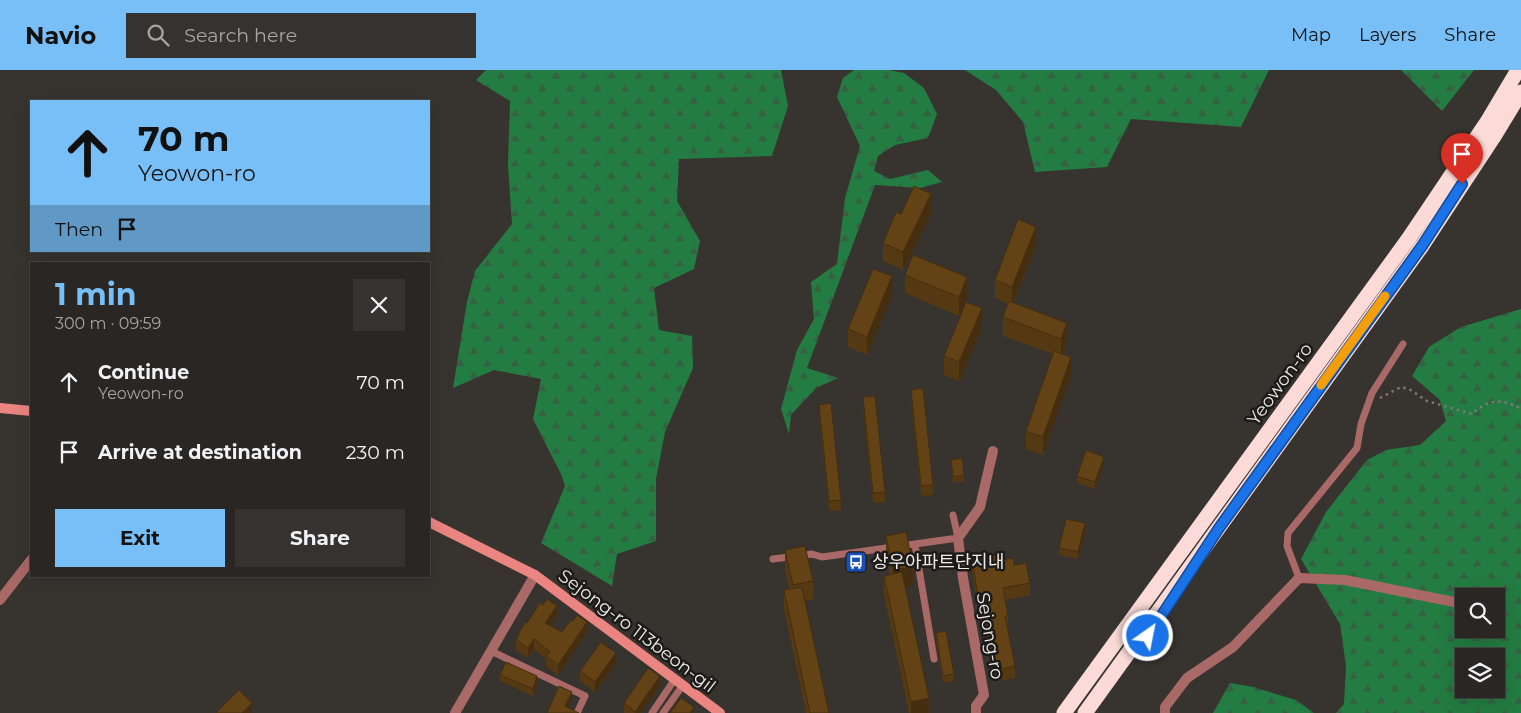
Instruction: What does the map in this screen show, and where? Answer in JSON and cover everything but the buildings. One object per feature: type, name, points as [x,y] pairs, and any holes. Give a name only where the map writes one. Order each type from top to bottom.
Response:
[{"type":"highway","name":"Yeowon-ro","points":[[1064,713],[1409,238],[1487,122],[1518,70]]},
{"type":"highway","name":"Yeowon-ro","points":[[1085,713],[1422,246],[1521,92]]},
{"type":"highway","points":[[1097,713],[1219,528]]},
{"type":"street","points":[[0,408],[30,411]]},
{"type":"street","points":[[958,538],[980,507],[993,451]]},
{"type":"street","name":"Sejong-ro 113beon-gil","points":[[430,523],[535,576],[720,713]]},
{"type":"street","name":"Sejong-ro","points":[[958,538],[963,578],[984,695],[976,706],[976,713]]},
{"type":"street","points":[[0,600],[30,561]]},
{"type":"street","name":"Sejong-ro 113beon-gil","points":[[455,713],[535,576]]},
{"type":"street","points":[[1165,713],[1165,707],[1187,678],[1233,647],[1299,578],[1345,580],[1455,602]]},
{"type":"lane","points":[[1299,578],[1288,546],[1288,532],[1356,448],[1361,424],[1372,393],[1404,344]]},
{"type":"lane","points":[[773,559],[812,554],[822,557],[958,538],[953,515]]},
{"type":"lane","points":[[915,545],[934,659]]},
{"type":"lane","points":[[492,650],[585,696],[577,713]]},
{"type":"lane","points":[[652,713],[679,682]]},
{"type":"lane","points":[[663,713],[679,682]]},
{"type":"path","points":[[1368,405],[1401,387],[1409,389],[1427,401],[1472,414],[1480,406],[1493,402],[1508,401],[1521,409]]},
{"type":"green space","points":[[486,70],[781,70],[788,106],[772,156],[679,159],[677,201],[700,241],[694,269],[654,288],[659,330],[692,336],[693,368],[665,432],[656,479],[656,541],[617,554],[612,586],[541,543],[565,486],[561,474],[533,419],[541,379],[494,370],[453,388],[467,302],[475,271],[512,224],[508,165],[510,101],[476,80]]},
{"type":"green space","points":[[854,70],[889,70],[904,73],[924,88],[937,114],[928,138],[895,145],[878,156],[874,171],[890,179],[928,170],[942,182],[920,188],[875,185],[807,368],[838,378],[816,388],[791,415],[789,434],[781,409],[797,350],[814,319],[811,282],[837,264],[845,198],[860,146],[837,97],[843,78]]},
{"type":"green space","points":[[965,70],[1269,70],[1241,127],[1131,119],[1107,167],[1035,172],[1023,122],[996,90]]},
{"type":"green space","points":[[1401,70],[1474,70],[1442,111]]},
{"type":"green space","points":[[1521,309],[1521,713],[1336,713],[1344,704],[1346,666],[1340,624],[1301,559],[1326,512],[1367,460],[1386,450],[1420,445],[1446,421],[1440,400],[1412,376],[1429,347],[1461,327]]},
{"type":"green space","points":[[1230,683],[1253,687],[1296,700],[1314,713],[1213,713]]},
{"type":"slow traffic","points":[[1321,385],[1385,296]]},
{"type":"place","name":"상우아파트단지내","points":[[856,562]]},
{"type":"route","points":[[1148,636],[1219,528],[1422,246],[1462,184]]}]
